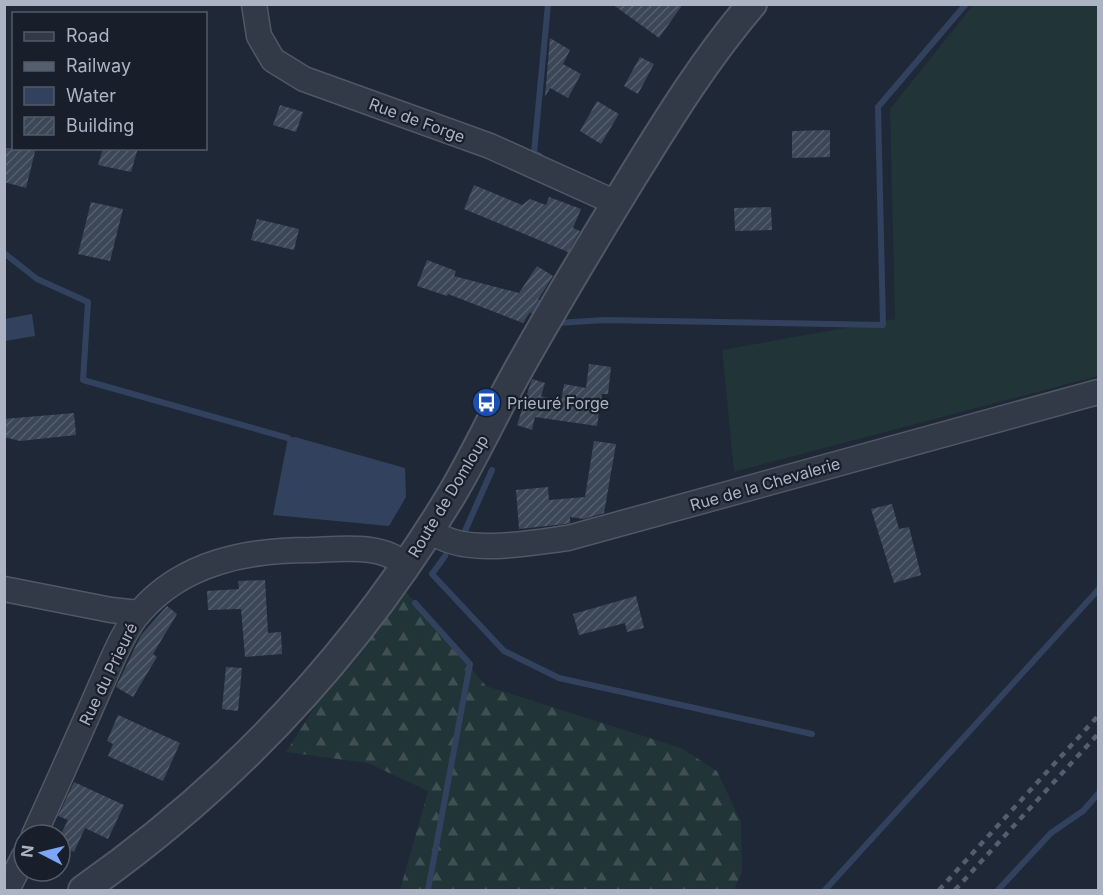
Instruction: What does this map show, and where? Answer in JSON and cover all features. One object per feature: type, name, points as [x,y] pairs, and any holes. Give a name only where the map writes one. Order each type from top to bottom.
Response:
[{"type":"street","name":"Rue de Forge","points":[[254,4],[259,36],[273,60],[304,79],[490,146],[616,203]]},
{"type":"street","name":"Route de Domloup","points":[[83,891],[159,834],[262,742],[362,629],[430,530],[477,451],[520,366],[616,203],[715,48],[752,4]]},
{"type":"street","name":"Rue de la Chevalerie","points":[[430,530],[447,541],[478,545],[568,538],[1098,392]]},
{"type":"street","name":"Rue du Prieuré","points":[[39,823],[112,662],[139,613],[169,586],[198,569],[249,553],[287,550],[379,551],[396,556],[406,566]]},
{"type":"street","points":[[4,589],[111,610],[139,613]]},
{"type":"green space","points":[[973,5],[1098,5],[1098,376],[734,472],[722,350],[895,319],[890,109]]},
{"type":"green space","points":[[396,580],[486,686],[681,748],[717,771],[741,822],[742,872],[734,890],[400,890],[428,791],[368,763],[286,752]]},
{"type":"water","points":[[32,314],[35,336],[5,341],[5,319]]},
{"type":"water","points":[[295,437],[405,468],[406,497],[389,526],[273,515],[288,438]]},
{"type":"building","points":[[612,4],[683,4],[659,38]]},
{"type":"building","points":[[550,38],[570,50],[563,64],[581,74],[568,98],[550,88],[545,97]]},
{"type":"building","points":[[640,57],[654,64],[638,94],[624,86]]},
{"type":"building","points":[[597,101],[619,114],[601,144],[580,131]]},
{"type":"building","points":[[280,105],[303,112],[296,132],[273,125]]},
{"type":"building","points":[[830,130],[830,157],[792,158],[792,131]]},
{"type":"building","points":[[4,148],[36,150],[26,188],[4,182]]},
{"type":"building","points":[[102,150],[137,150],[131,172],[98,165]]},
{"type":"building","points":[[474,185],[522,205],[530,199],[546,205],[549,197],[581,209],[573,228],[580,231],[568,252],[464,209]]},
{"type":"building","points":[[91,202],[123,209],[110,261],[78,254]]},
{"type":"building","points":[[771,207],[772,230],[735,231],[734,208]]},
{"type":"building","points":[[257,219],[299,229],[294,250],[251,240]]},
{"type":"building","points":[[427,260],[456,271],[454,276],[519,293],[537,266],[553,276],[523,323],[448,294],[447,296],[417,286]]},
{"type":"building","points":[[589,364],[611,367],[608,394],[602,394],[597,426],[535,417],[532,430],[517,425],[532,379],[545,383],[541,396],[561,402],[564,384],[586,388]]},
{"type":"building","points":[[74,413],[76,435],[20,441],[4,437],[4,419]]},
{"type":"building","points":[[594,441],[616,444],[604,513],[584,519],[570,517],[570,523],[565,524],[519,529],[516,490],[548,487],[549,500],[585,497]]},
{"type":"building","points":[[892,504],[899,529],[909,527],[921,575],[894,583],[871,509]]},
{"type":"building","points":[[265,580],[268,633],[281,632],[282,654],[245,657],[241,609],[208,610],[207,591],[239,589],[238,581]]},
{"type":"building","points":[[636,596],[644,628],[627,632],[625,623],[579,635],[573,614]]},
{"type":"building","points":[[167,606],[177,614],[153,654],[157,657],[133,697],[116,687],[141,635]]},
{"type":"building","points":[[226,667],[242,668],[238,711],[222,709]]},
{"type":"building","points":[[118,715],[180,743],[163,781],[108,756],[113,744],[107,741]]},
{"type":"building","points":[[74,782],[124,805],[108,839],[85,828],[74,852],[72,851],[72,823],[66,823],[68,820],[58,816]]},
{"type":"waterway","points":[[540,156],[534,153],[548,4]]},
{"type":"waterway","points":[[558,323],[604,320],[883,325],[878,107],[966,4]]},
{"type":"waterway","points":[[4,253],[37,279],[88,302],[83,380],[288,438],[293,443]]},
{"type":"waterway","points":[[533,311],[539,303]]},
{"type":"waterway","points":[[465,531],[492,470]]},
{"type":"waterway","points":[[445,556],[432,574],[504,651],[559,678],[812,734]]},
{"type":"waterway","points":[[825,890],[1098,590]]},
{"type":"waterway","points":[[415,603],[470,664],[428,890]]},
{"type":"waterway","points":[[998,890],[1051,833],[1083,811],[1098,794]]},
{"type":"railway","points":[[939,890],[1098,716]]},
{"type":"railway","points":[[955,890],[1098,734]]},
{"type":"place","name":"Prieuré Forge","points":[[486,403]]}]
